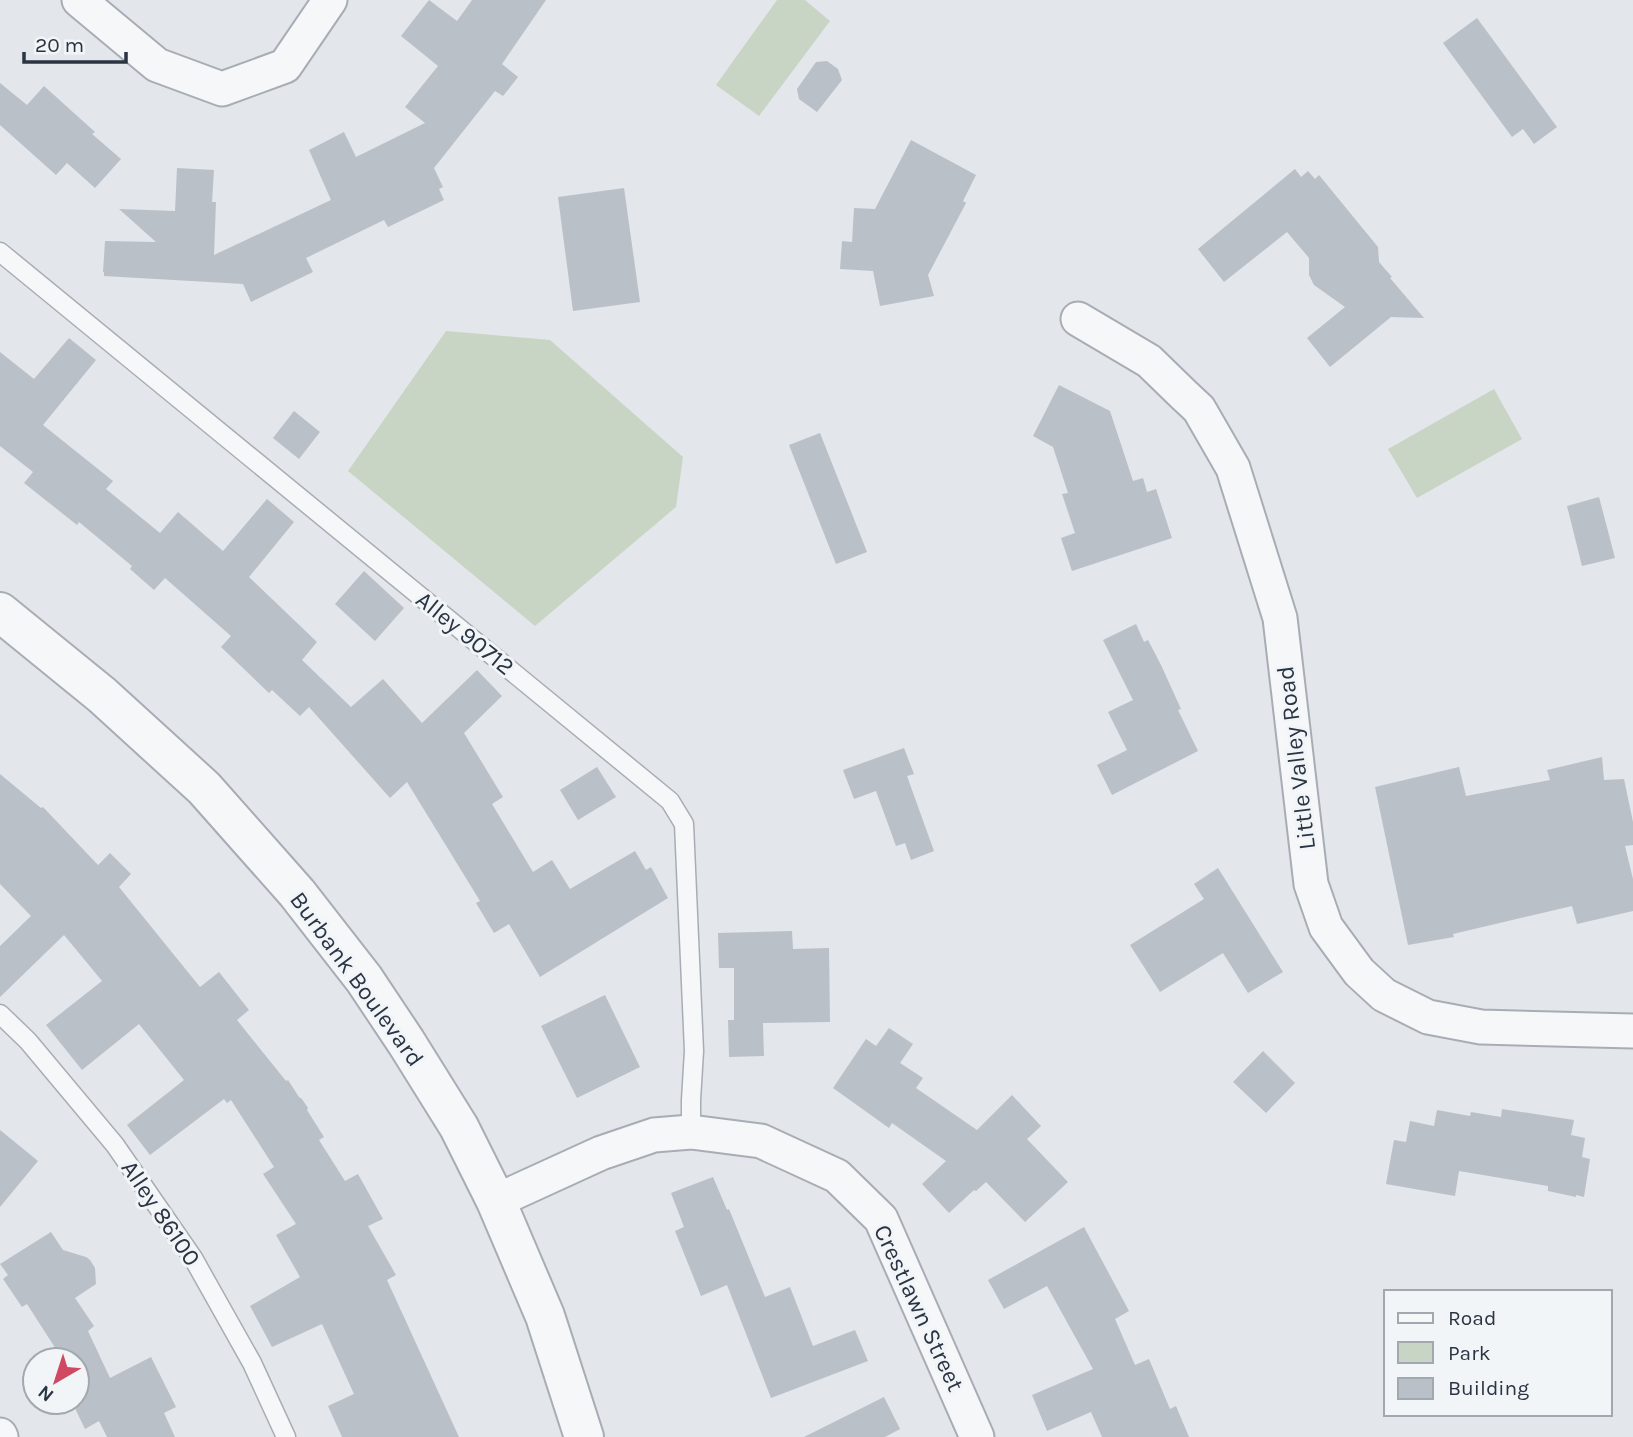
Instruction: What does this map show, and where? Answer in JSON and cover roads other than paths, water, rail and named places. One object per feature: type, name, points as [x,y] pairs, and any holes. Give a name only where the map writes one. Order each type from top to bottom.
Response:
[{"type":"street","points":[[79,0],[157,65],[222,89],[285,66],[330,0]]},
{"type":"street","name":"Little Valley Road","points":[[1078,319],[1149,361],[1185,395],[1199,409],[1233,468],[1280,618],[1311,884],[1326,927],[1359,972],[1384,995],[1428,1017],[1481,1027],[1633,1031]]},
{"type":"street","name":"Burbank Boulevard","points":[[0,612],[102,695],[204,789],[297,893],[364,979],[458,1127],[496,1201],[545,1316],[584,1437]]},
{"type":"street","name":"Crestlawn Street","points":[[496,1201],[601,1153],[654,1135],[691,1132],[761,1141],[837,1176],[881,1219],[977,1437]]},
{"type":"lane","name":"Alley 90712","points":[[0,252],[670,801],[684,824],[694,1051],[691,1132]]},
{"type":"lane","name":"Alley 86100","points":[[0,1014],[28,1041],[115,1145],[193,1258],[251,1363],[286,1437]]}]
